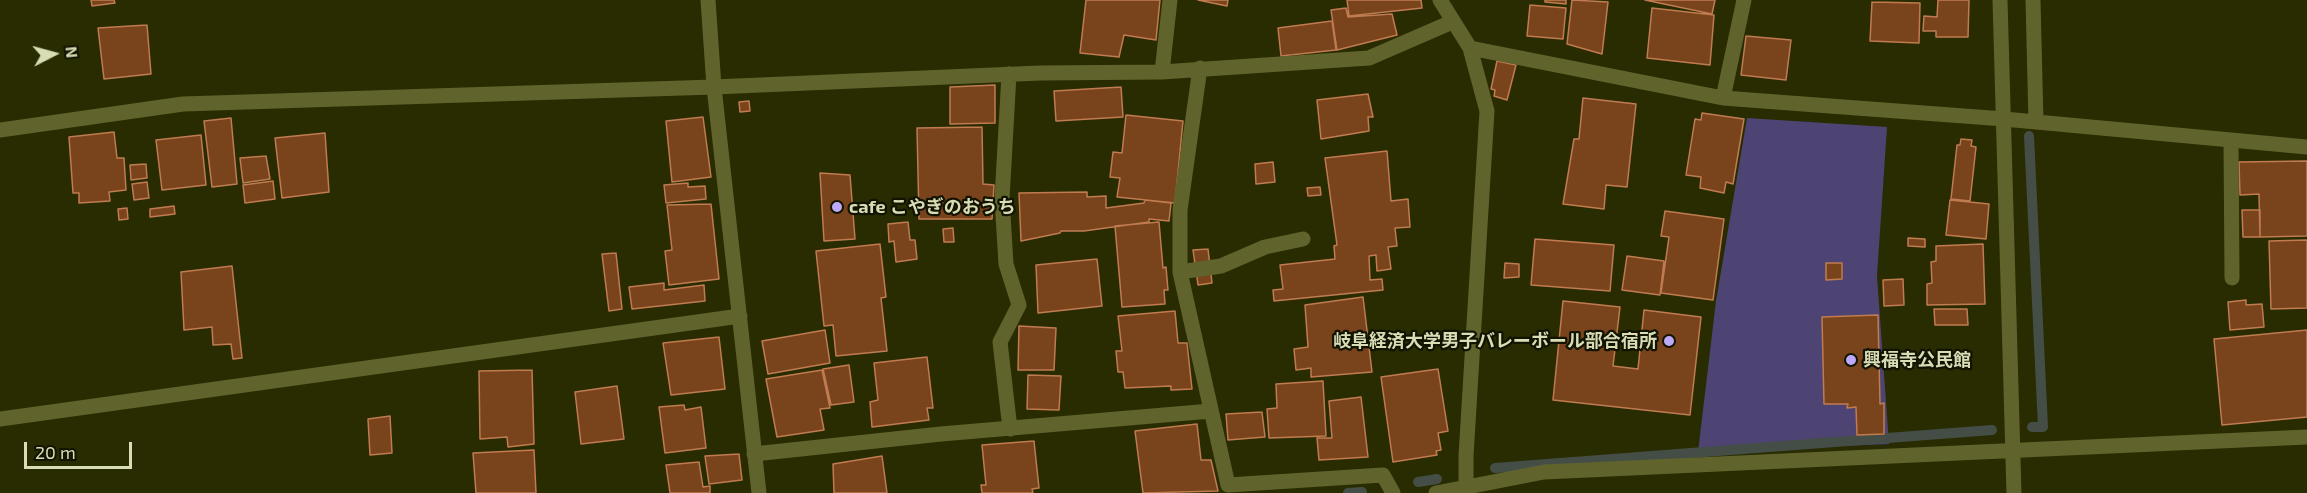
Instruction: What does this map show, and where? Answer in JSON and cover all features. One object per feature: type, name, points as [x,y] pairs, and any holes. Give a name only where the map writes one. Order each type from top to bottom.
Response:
[{"type":"street","points":[[708,0],[714,87],[759,493]]},
{"type":"street","points":[[1162,72],[1170,0]]},
{"type":"street","points":[[1440,0],[1470,48],[1487,111],[1466,486]]},
{"type":"street","points":[[1723,98],[1744,0]]},
{"type":"street","points":[[2000,0],[2014,493]]},
{"type":"street","points":[[2032,0],[2036,122]]},
{"type":"street","points":[[0,130],[183,104],[714,87],[1009,74],[1162,72],[1369,58],[1452,22]]},
{"type":"street","points":[[1470,48],[1723,98],[2004,118],[2307,147]]},
{"type":"street","points":[[1200,68],[1180,210],[1180,272],[1228,485],[1383,475],[1393,493]]},
{"type":"street","points":[[1009,74],[1002,199],[1006,264],[1019,305],[1000,342],[1010,429]]},
{"type":"street","points":[[2231,140],[2232,278]]},
{"type":"street","points":[[1180,272],[1221,266],[1265,247],[1303,238]]},
{"type":"street","points":[[0,419],[740,316]]},
{"type":"street","points":[[754,454],[1211,411]]},
{"type":"street","points":[[1436,493],[1545,472],[2307,437]]},
{"type":"shaded area","points":[[1747,118],[1887,127],[1877,276],[1889,444],[1698,452],[1716,301]]},
{"type":"building","points":[[91,0],[114,0],[115,3],[92,6]]},
{"type":"building","points":[[1086,0],[1160,0],[1156,40],[1124,35],[1119,57],[1080,53]]},
{"type":"building","points":[[1198,0],[1228,0],[1227,6]]},
{"type":"building","points":[[1347,0],[1421,0],[1422,8],[1349,16]]},
{"type":"building","points":[[1545,0],[1566,0],[1566,4],[1545,2]]},
{"type":"building","points":[[1572,0],[1608,2],[1602,54],[1567,44]]},
{"type":"building","points":[[1645,0],[1715,0],[1712,14]]},
{"type":"building","points":[[1938,0],[1969,0],[1968,37],[1936,37],[1936,31],[1923,31],[1924,16],[1937,17]]},
{"type":"building","points":[[1872,2],[1920,3],[1919,43],[1870,41]]},
{"type":"building","points":[[1530,5],[1566,8],[1563,39],[1527,36]]},
{"type":"building","points":[[1346,8],[1348,17],[1392,14],[1397,35],[1337,50],[1331,10]]},
{"type":"building","points":[[1652,8],[1714,15],[1710,65],[1647,58]]},
{"type":"building","points":[[1332,21],[1336,50],[1281,56],[1278,28]]},
{"type":"building","points":[[147,25],[151,74],[104,79],[98,28]]},
{"type":"building","points":[[1746,36],[1791,40],[1786,80],[1741,75]]},
{"type":"building","points":[[1497,61],[1516,65],[1507,100],[1494,96],[1495,90],[1491,89]]},
{"type":"building","points":[[995,85],[995,123],[950,124],[950,87]]},
{"type":"building","points":[[1121,87],[1123,117],[1056,121],[1054,91]]},
{"type":"building","points":[[1368,94],[1373,117],[1368,117],[1369,131],[1321,139],[1317,100]]},
{"type":"building","points":[[1583,98],[1636,104],[1627,187],[1606,185],[1604,209],[1563,204],[1574,139],[1579,139]]},
{"type":"building","points":[[749,101],[750,111],[740,112],[739,102]]},
{"type":"building","points":[[1702,113],[1744,119],[1733,184],[1726,182],[1724,193],[1700,188],[1701,177],[1686,175],[1695,119],[1701,120]]},
{"type":"building","points":[[1126,115],[1183,121],[1175,203],[1117,197],[1120,178],[1110,177],[1113,152],[1122,153]]},
{"type":"building","points":[[703,117],[711,177],[672,182],[666,121]]},
{"type":"building","points":[[231,118],[237,184],[212,187],[204,121]]},
{"type":"building","points":[[982,127],[983,184],[994,185],[992,219],[919,219],[917,128]]},
{"type":"building","points":[[114,132],[117,158],[124,158],[126,190],[109,192],[110,201],[79,203],[79,193],[73,193],[69,137]]},
{"type":"building","points":[[325,133],[329,192],[282,198],[275,138]]},
{"type":"building","points":[[201,135],[206,185],[162,190],[156,140]]},
{"type":"building","points":[[1961,139],[1972,140],[1971,146],[1976,147],[1970,201],[1951,199],[1957,145],[1960,145]]},
{"type":"building","points":[[1387,151],[1391,201],[1408,199],[1410,227],[1395,228],[1397,246],[1388,247],[1391,269],[1377,271],[1376,255],[1369,256],[1370,280],[1382,279],[1383,290],[1274,301],[1273,290],[1283,289],[1280,265],[1335,259],[1334,246],[1337,245],[1325,158]]},
{"type":"building","points":[[266,156],[270,179],[243,183],[240,158]]},
{"type":"building","points":[[2307,161],[2307,236],[2260,237],[2259,194],[2240,195],[2239,162]]},
{"type":"building","points":[[1273,162],[1275,182],[1256,184],[1255,164]]},
{"type":"building","points":[[146,164],[147,178],[131,180],[130,165]]},
{"type":"building","name":"cafe こやぎのおうち","points":[[820,173],[850,175],[855,239],[824,241]]},
{"type":"building","points":[[273,181],[275,199],[245,203],[243,185]]},
{"type":"building","points":[[147,182],[149,198],[134,200],[132,184]]},
{"type":"building","points":[[688,183],[688,187],[705,186],[706,199],[666,203],[664,185]]},
{"type":"building","points":[[1320,187],[1321,195],[1308,196],[1307,188]]},
{"type":"building","points":[[1087,192],[1087,197],[1106,196],[1106,208],[1144,203],[1145,200],[1171,203],[1169,221],[1149,219],[1149,222],[1084,231],[1061,231],[1021,241],[1019,193]]},
{"type":"building","points":[[1950,200],[1989,204],[1986,239],[1946,235]]},
{"type":"building","points":[[711,204],[719,279],[669,285],[665,251],[672,250],[667,205]]},
{"type":"building","points":[[174,206],[175,214],[150,217],[150,209]]},
{"type":"building","points":[[127,208],[128,219],[119,220],[118,209]]},
{"type":"building","points":[[2242,210],[2260,210],[2260,237],[2243,237]]},
{"type":"building","points":[[1665,211],[1724,219],[1713,300],[1661,293],[1669,237],[1661,236]]},
{"type":"building","points":[[908,222],[910,240],[915,240],[917,259],[896,262],[894,241],[889,242],[888,224]]},
{"type":"building","points":[[1159,222],[1163,268],[1166,267],[1168,290],[1164,290],[1165,304],[1122,307],[1115,226]]},
{"type":"building","points":[[953,228],[954,242],[944,242],[943,229]]},
{"type":"building","points":[[1908,238],[1925,239],[1925,247],[1908,246]]},
{"type":"building","points":[[1535,239],[1614,245],[1610,291],[1531,285]]},
{"type":"building","points":[[2307,240],[2307,308],[2271,309],[2269,241]]},
{"type":"building","points":[[880,244],[886,297],[881,298],[887,351],[836,356],[833,325],[824,326],[816,251]]},
{"type":"building","points":[[1983,244],[1985,304],[1927,305],[1927,284],[1932,283],[1931,262],[1936,261],[1936,246]]},
{"type":"building","points":[[1208,249],[1212,283],[1198,285],[1193,250]]},
{"type":"building","points":[[616,253],[622,309],[609,311],[602,254]]},
{"type":"building","points":[[1627,256],[1664,261],[1660,295],[1622,290]]},
{"type":"building","points":[[1097,259],[1102,306],[1038,313],[1036,265]]},
{"type":"building","points":[[1505,263],[1519,264],[1519,277],[1504,278]]},
{"type":"building","points":[[1826,263],[1842,263],[1842,279],[1826,280]]},
{"type":"building","points":[[232,266],[242,358],[233,359],[231,344],[213,345],[212,327],[184,330],[181,272]]},
{"type":"building","points":[[1903,279],[1904,305],[1884,306],[1883,280]]},
{"type":"building","points":[[664,283],[664,290],[704,285],[705,301],[632,309],[629,287]]},
{"type":"building","points":[[1363,297],[1372,372],[1311,377],[1311,368],[1296,370],[1294,349],[1308,347],[1305,305]]},
{"type":"building","points":[[2246,300],[2246,305],[2262,304],[2264,327],[2230,330],[2228,302]]},
{"type":"building","name":"岐阜経済大学男子バレーボール部合宿所","points":[[1563,301],[1620,307],[1613,366],[1638,369],[1644,310],[1701,317],[1690,415],[1553,400]]},
{"type":"building","points":[[1934,309],[1967,309],[1968,325],[1935,325]]},
{"type":"building","points":[[1175,311],[1178,343],[1187,343],[1192,389],[1171,390],[1171,386],[1125,388],[1123,372],[1118,372],[1116,351],[1122,351],[1118,316]]},
{"type":"building","name":"興福寺公民館","points":[[1878,315],[1880,404],[1884,403],[1884,434],[1857,435],[1856,407],[1847,408],[1848,404],[1824,404],[1822,317]]},
{"type":"building","points":[[1019,326],[1056,328],[1054,370],[1018,370]]},
{"type":"building","points":[[825,330],[830,363],[768,374],[762,341]]},
{"type":"building","points":[[2307,330],[2307,417],[2222,425],[2214,339]]},
{"type":"building","points":[[719,337],[725,389],[671,395],[663,343]]},
{"type":"building","points":[[927,357],[933,408],[927,408],[929,420],[872,427],[870,402],[878,400],[874,363]]},
{"type":"building","points":[[849,365],[854,402],[831,405],[823,369]]},
{"type":"building","points":[[1438,369],[1448,431],[1438,433],[1441,450],[1436,451],[1437,455],[1393,462],[1381,377]]},
{"type":"building","points":[[532,370],[534,444],[508,447],[507,437],[480,439],[479,371]]},
{"type":"building","points":[[822,370],[830,408],[820,409],[824,430],[777,437],[766,379]]},
{"type":"building","points":[[1028,375],[1061,376],[1059,410],[1027,409]]},
{"type":"building","points":[[1323,381],[1326,436],[1269,438],[1267,409],[1277,408],[1276,384]]},
{"type":"building","points":[[617,386],[624,439],[581,444],[575,392]]},
{"type":"building","points":[[1361,397],[1368,457],[1319,460],[1317,438],[1332,438],[1329,401]]},
{"type":"building","points":[[684,405],[685,410],[701,407],[706,448],[665,453],[659,407]]},
{"type":"building","points":[[1262,412],[1265,437],[1228,440],[1226,414]]},
{"type":"building","points":[[390,416],[392,453],[370,455],[368,419]]},
{"type":"building","points":[[1197,424],[1201,460],[1211,460],[1218,491],[1143,493],[1135,431]]},
{"type":"building","points":[[1034,441],[1039,488],[1032,489],[1033,493],[982,493],[981,485],[986,485],[982,445]]},
{"type":"building","points":[[534,450],[536,493],[476,493],[473,453]]},
{"type":"building","points":[[739,454],[742,480],[709,484],[705,456]]},
{"type":"building","points":[[882,456],[887,493],[834,493],[833,464]]},
{"type":"building","points":[[699,462],[703,487],[710,486],[710,493],[670,493],[666,465]]},
{"type":"waterway","points":[[2029,136],[2043,427],[2032,427]]},
{"type":"waterway","points":[[1495,468],[1992,430]]},
{"type":"waterway","points":[[1418,482],[1437,479]]},
{"type":"waterway","points":[[1348,493],[1362,492]]},
{"type":"place","name":"cafe こやぎのおうち","points":[[837,207]]},
{"type":"place","name":"岐阜経済大学男子バレーボール部合宿所","points":[[1669,341]]},
{"type":"place","name":"興福寺公民館","points":[[1851,360]]}]
